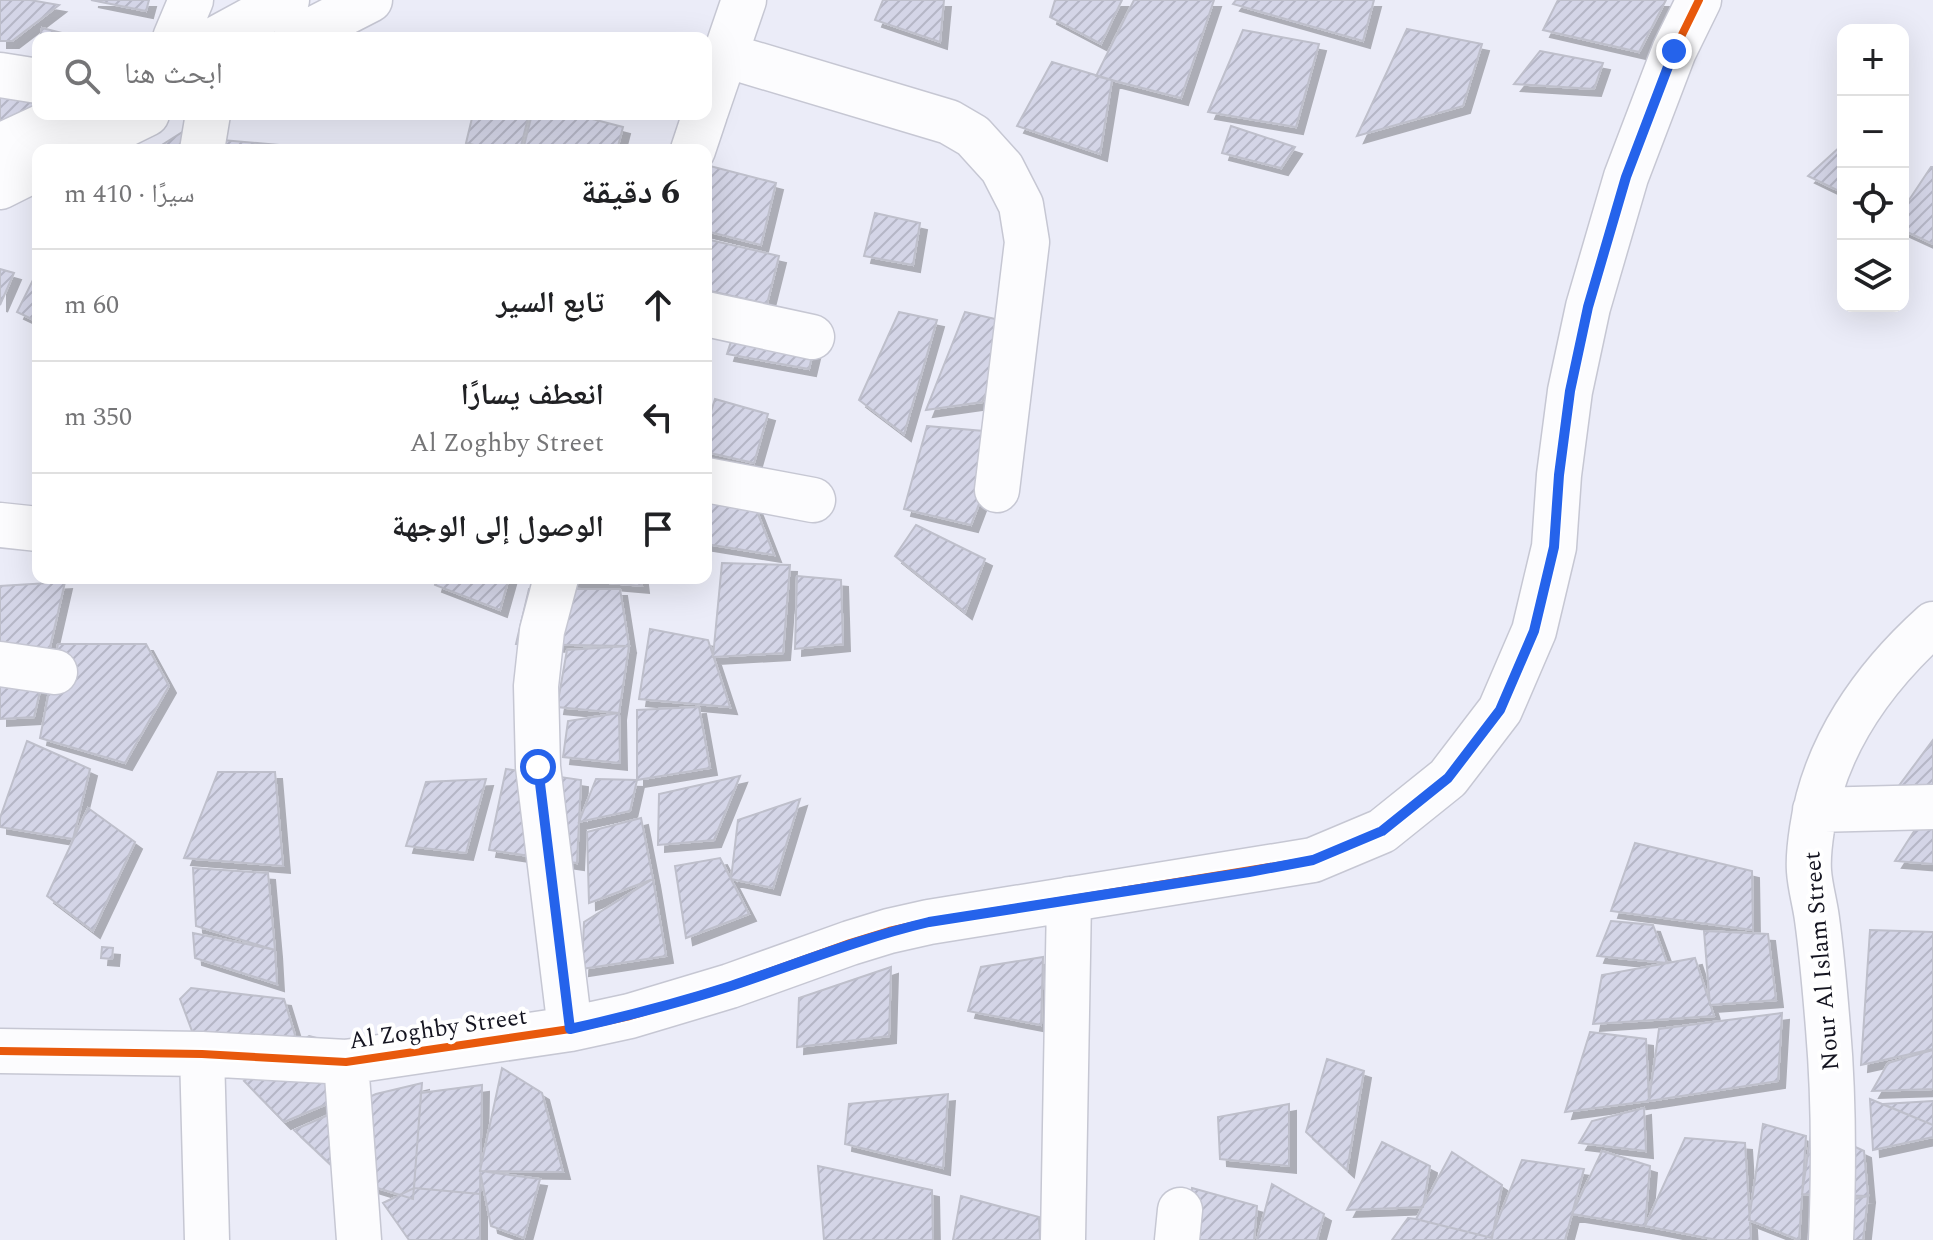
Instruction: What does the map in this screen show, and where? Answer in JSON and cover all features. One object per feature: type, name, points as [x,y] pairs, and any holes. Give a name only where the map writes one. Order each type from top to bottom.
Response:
[{"type":"street","points":[[178,32],[191,0]]},
{"type":"street","points":[[228,32],[287,0]]},
{"type":"street","points":[[308,32],[370,0]]},
{"type":"street","points":[[712,94],[744,0]]},
{"type":"street","name":"Al Zoghby Street","points":[[0,1051],[202,1054],[346,1062],[570,1029],[630,1016],[716,991],[889,931],[1313,860],[1382,831],[1448,778],[1500,710],[1534,631],[1554,547],[1570,391],[1588,307],[1626,177],[1674,51],[1699,0]]},
{"type":"street","points":[[725,55],[949,122],[973,136],[1002,168],[1021,205],[1027,242],[997,490]]},
{"type":"street","points":[[0,75],[32,80]]},
{"type":"street","points":[[0,146],[56,120]]},
{"type":"street","points":[[86,144],[135,120]]},
{"type":"street","points":[[203,144],[207,120]]},
{"type":"street","points":[[695,144],[703,120]]},
{"type":"street","points":[[0,187],[32,171]]},
{"type":"street","points":[[712,315],[812,337]]},
{"type":"street","points":[[712,481],[813,500]]},
{"type":"street","points":[[0,525],[32,528]]},
{"type":"street","points":[[554,584],[542,631],[536,686],[538,767],[570,1029]]},
{"type":"street","name":"Nour Al Islam Street","points":[[1831,1240],[1833,1126],[1828,1032],[1809,871],[1815,810],[1824,776],[1845,729],[1876,684],[1933,624]]},
{"type":"street","points":[[0,664],[55,672]]},
{"type":"street","points":[[1815,810],[1933,807]]},
{"type":"street","points":[[1063,1240],[1069,899]]},
{"type":"street","points":[[202,1054],[207,1240]]},
{"type":"street","points":[[346,1062],[359,1240]]},
{"type":"building","points":[[0,0],[30,0],[59,5],[12,41],[0,41]]},
{"type":"building","points":[[91,0],[149,0],[146,11]]},
{"type":"building","points":[[883,0],[944,0],[940,42],[875,20]]},
{"type":"building","points":[[1055,0],[1122,0],[1101,44],[1050,17]]},
{"type":"building","points":[[1134,0],[1214,0],[1181,98],[1096,76]]},
{"type":"building","points":[[1236,0],[1374,0],[1363,41],[1233,4]]},
{"type":"building","points":[[1558,0],[1666,0],[1639,52],[1543,30]]},
{"type":"building","points":[[1407,29],[1482,44],[1463,106],[1357,136]]},
{"type":"building","points":[[1243,30],[1319,44],[1296,127],[1208,112]]},
{"type":"building","points":[[1540,51],[1603,63],[1594,89],[1514,84]]},
{"type":"building","points":[[1052,62],[1112,80],[1100,154],[1017,126]]},
{"type":"building","points":[[0,82],[32,88],[32,117],[0,130]]},
{"type":"building","points":[[472,120],[528,120],[522,144],[466,143]]},
{"type":"building","points":[[530,120],[596,120],[623,127],[619,144],[524,144]]},
{"type":"building","points":[[195,124],[189,144],[163,144]]},
{"type":"building","points":[[1231,126],[1295,147],[1281,168],[1222,153]]},
{"type":"building","points":[[222,140],[267,144],[220,144]]},
{"type":"building","points":[[1837,149],[1837,190],[1808,176]]},
{"type":"building","points":[[712,167],[776,183],[761,245],[712,233]]},
{"type":"building","points":[[1933,167],[1933,244],[1909,233],[1909,200]]},
{"type":"building","points":[[875,213],[920,223],[913,265],[864,256]]},
{"type":"building","points":[[712,240],[779,256],[767,304],[712,291]]},
{"type":"building","points":[[0,269],[14,273],[0,305]]},
{"type":"building","points":[[32,282],[32,319],[17,312]]},
{"type":"building","points":[[743,304],[819,327],[809,369],[727,354]]},
{"type":"building","points":[[899,312],[937,320],[904,434],[859,400]]},
{"type":"building","points":[[965,312],[1017,324],[982,402],[926,410]]},
{"type":"building","points":[[715,399],[768,414],[754,463],[712,453],[712,408]]},
{"type":"building","points":[[927,426],[1006,433],[971,525],[904,509]]},
{"type":"building","points":[[712,498],[754,504],[774,555],[712,545]]},
{"type":"building","points":[[916,525],[985,559],[965,612],[895,556]]},
{"type":"building","points":[[722,563],[790,565],[783,653],[713,657]]},
{"type":"building","points":[[797,576],[841,580],[843,644],[795,649]]},
{"type":"building","points":[[65,584],[34,717],[0,719],[0,586]]},
{"type":"building","points":[[435,584],[507,584],[500,610]]},
{"type":"building","points":[[529,589],[620,589],[629,646],[516,644]]},
{"type":"building","points":[[650,629],[708,640],[730,707],[639,699]]},
{"type":"building","points":[[58,644],[146,644],[169,686],[125,763],[40,738]]},
{"type":"building","points":[[629,646],[619,713],[557,707],[567,650]]},
{"type":"building","points":[[699,707],[710,768],[637,780],[637,710]]},
{"type":"building","points":[[619,713],[620,763],[563,757],[568,721]]},
{"type":"building","points":[[1933,740],[1933,803],[1895,791]]},
{"type":"building","points":[[27,741],[90,769],[73,839],[0,827],[0,818]]},
{"type":"building","points":[[506,769],[581,780],[577,863],[489,850]]},
{"type":"building","points":[[218,772],[275,772],[283,866],[184,858]]},
{"type":"building","points":[[740,776],[714,840],[658,845],[659,794]]},
{"type":"building","points":[[486,779],[466,853],[406,846],[426,782]]},
{"type":"building","points":[[596,779],[637,780],[630,811],[579,822]]},
{"type":"building","points":[[800,799],[773,888],[731,879],[738,820]]},
{"type":"building","points":[[88,808],[135,842],[93,931],[47,896]]},
{"type":"building","points":[[641,818],[653,879],[589,903],[587,832]]},
{"type":"building","points":[[1918,825],[1933,827],[1933,864],[1895,861]]},
{"type":"building","points":[[1635,843],[1752,871],[1753,930],[1611,911]]},
{"type":"building","points":[[720,858],[749,914],[686,938],[675,866]]},
{"type":"building","points":[[193,868],[268,873],[275,950],[196,926]]},
{"type":"building","points":[[653,879],[666,956],[582,969],[584,922]]},
{"type":"building","points":[[1611,921],[1653,925],[1667,963],[1597,956]]},
{"type":"building","points":[[1870,930],[1933,932],[1933,1049],[1861,1065]]},
{"type":"building","points":[[1704,931],[1768,934],[1776,1000],[1710,1005]]},
{"type":"building","points":[[193,933],[275,950],[277,984],[195,958]]},
{"type":"building","points":[[102,947],[113,948],[112,959],[101,958]]},
{"type":"building","points":[[1043,957],[1041,1025],[968,1011],[981,967]]},
{"type":"building","points":[[1695,958],[1714,1016],[1593,1024],[1602,975]]},
{"type":"building","points":[[891,967],[889,1036],[797,1047],[799,998]]},
{"type":"building","points":[[191,988],[284,999],[295,1035],[269,1080],[195,1039],[180,999]]},
{"type":"building","points":[[1782,1013],[1778,1081],[1649,1101],[1659,1029]]},
{"type":"building","points":[[1590,1032],[1646,1039],[1649,1101],[1565,1112]]},
{"type":"building","points":[[309,1036],[332,1042],[334,1101],[284,1122],[244,1081]]},
{"type":"building","points":[[1933,1050],[1933,1089],[1872,1091],[1888,1063]]},
{"type":"building","points":[[1327,1059],[1364,1071],[1347,1170],[1306,1132]]},
{"type":"building","points":[[502,1068],[542,1093],[563,1172],[480,1171]]},
{"type":"building","points":[[422,1083],[413,1199],[345,1178],[294,1130],[376,1094]]},
{"type":"building","points":[[482,1085],[480,1194],[414,1188],[421,1093]]},
{"type":"building","points":[[948,1094],[943,1168],[845,1144],[849,1104]]},
{"type":"building","points":[[1870,1099],[1933,1125],[1933,1137],[1873,1150]]},
{"type":"building","points":[[1933,1101],[1933,1125],[1883,1104]]},
{"type":"building","points":[[1289,1104],[1289,1166],[1220,1159],[1218,1117]]},
{"type":"building","points":[[1644,1108],[1646,1151],[1579,1143],[1592,1121]]},
{"type":"building","points":[[1763,1124],[1806,1136],[1799,1240],[1749,1220]]},
{"type":"building","points":[[1812,1127],[1864,1151],[1868,1196],[1802,1194]]},
{"type":"building","points":[[1685,1138],[1745,1143],[1751,1240],[1717,1240],[1645,1226]]},
{"type":"building","points":[[1382,1142],[1430,1166],[1423,1207],[1347,1210]]},
{"type":"building","points":[[1602,1151],[1650,1166],[1645,1226],[1572,1214]]},
{"type":"building","points":[[1452,1152],[1502,1185],[1492,1238],[1416,1219]]},
{"type":"building","points":[[1522,1160],[1584,1169],[1565,1240],[1490,1240]]},
{"type":"building","points":[[818,1166],[932,1190],[933,1240],[824,1240]]},
{"type":"building","points":[[480,1171],[540,1179],[524,1238],[491,1226]]},
{"type":"building","points":[[1272,1184],[1324,1214],[1317,1240],[1257,1240]]},
{"type":"building","points":[[414,1188],[480,1194],[480,1240],[409,1240],[383,1203]]},
{"type":"building","points":[[1192,1188],[1257,1206],[1254,1240],[1187,1240]]},
{"type":"building","points":[[961,1196],[1039,1217],[1040,1240],[953,1240]]},
{"type":"building","points":[[1868,1196],[1863,1240],[1810,1240],[1813,1209]]},
{"type":"building","points":[[1408,1218],[1416,1219],[1492,1238],[1392,1240]]},
{"type":"cycle path","points":[[0,1051],[202,1054],[346,1062],[570,1029],[630,1016],[730,986],[889,931],[1313,860],[1382,831],[1448,778],[1500,710],[1534,631],[1554,547],[1570,391],[1588,307],[1626,177],[1674,51],[1699,0]]},
{"type":"route","points":[[538,767],[570,1029],[630,1016],[730,986],[889,931],[1313,860],[1382,831],[1448,778],[1500,710],[1534,631],[1554,547],[1570,391],[1588,307],[1626,177],[1674,51]]}]
